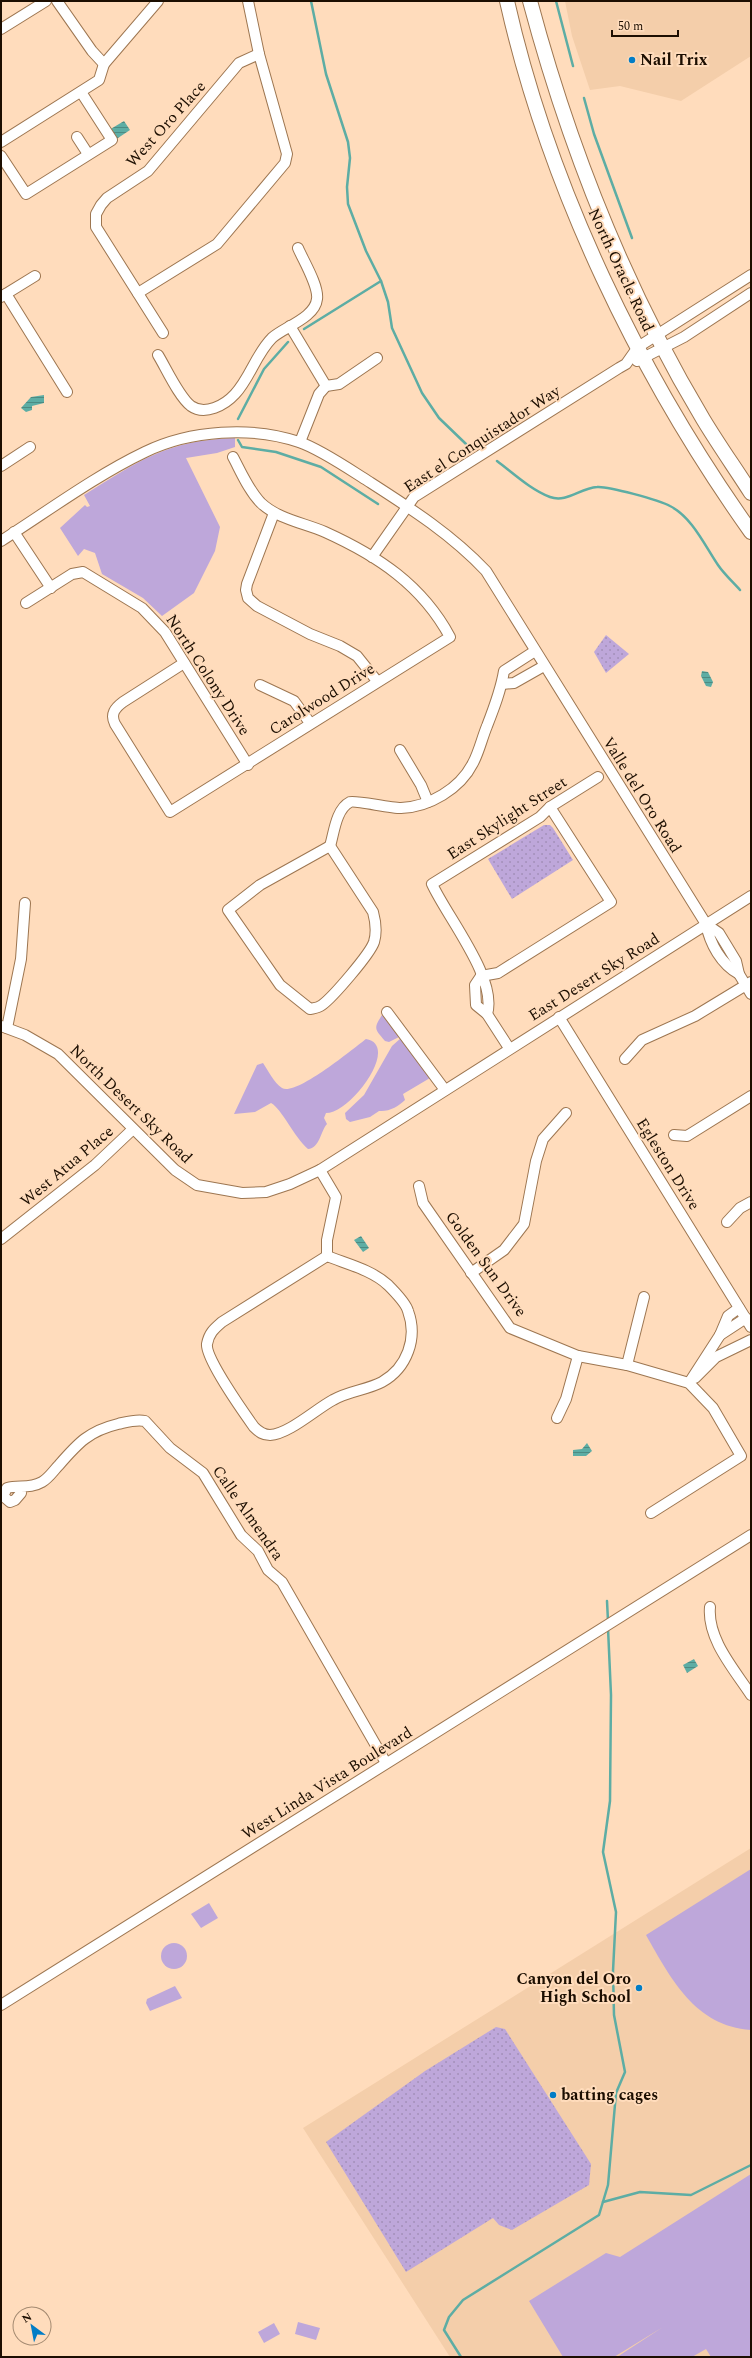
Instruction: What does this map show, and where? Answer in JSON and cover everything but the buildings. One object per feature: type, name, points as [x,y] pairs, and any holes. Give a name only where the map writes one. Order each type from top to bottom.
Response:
[{"type":"highway","name":"North Oracle Road","points":[[507,1],[518,53],[562,182],[640,353],[701,457],[751,532]]},
{"type":"highway","name":"North Oracle Road","points":[[530,1],[550,73],[587,180],[633,288],[703,419],[751,493]]},
{"type":"street","points":[[1,29],[46,1]]},
{"type":"street","points":[[57,1],[92,51],[104,64]]},
{"type":"street","points":[[1,142],[99,80],[104,64],[158,1]]},
{"type":"street","points":[[163,333],[138,293],[217,244],[285,163],[287,154],[259,54],[248,1]]},
{"type":"street","name":"West Oro Place","points":[[138,293],[96,227],[96,214],[107,198],[148,171],[239,63],[259,54]]},
{"type":"street","points":[[1,156],[26,194],[112,140],[81,92]]},
{"type":"street","points":[[77,137],[88,154]]},
{"type":"street","points":[[158,355],[191,406],[205,410],[221,405],[235,394],[258,356],[272,338],[310,312],[317,300],[316,290],[298,248]]},
{"type":"street","points":[[640,353],[658,334],[751,275]]},
{"type":"street","points":[[35,276],[3,296],[67,392]]},
{"type":"street","points":[[640,353],[664,347],[751,293]]},
{"type":"street","points":[[290,326],[326,386]]},
{"type":"street","name":"East el Conquistador Way","points":[[372,557],[406,505],[414,497],[626,364],[640,353]]},
{"type":"street","points":[[1,541],[146,451],[176,441],[209,434],[240,432],[300,442],[319,394],[326,386],[339,384],[377,358]]},
{"type":"street","name":"Valle del Oro Road","points":[[300,442],[406,505],[463,548],[486,571],[706,924],[719,933],[736,961],[739,974],[749,987]]},
{"type":"street","points":[[1,466],[30,447]]},
{"type":"street","points":[[233,457],[252,492],[261,503],[274,513],[325,532],[372,557]]},
{"type":"street","points":[[274,513],[244,595],[257,606],[310,634],[340,646],[357,656],[378,681]]},
{"type":"street","points":[[14,532],[51,588]]},
{"type":"street","name":"Carolwood Drive","points":[[184,663],[123,702],[112,711],[115,724],[170,812],[248,765],[310,723],[450,637],[438,614],[412,586],[372,557]]},
{"type":"street","name":"North Colony Drive","points":[[26,603],[80,570],[90,575],[105,587],[142,608],[165,632],[248,765]]},
{"type":"street","points":[[330,846],[373,912],[376,923],[376,933],[369,952],[359,964],[323,1004],[317,1008],[310,1009],[280,984],[228,910],[260,884],[330,846],[338,817],[348,803],[356,800],[374,806],[407,808],[428,802],[455,786],[473,763],[502,684],[504,671],[535,651]]},
{"type":"street","points":[[502,684],[514,683],[544,666]]},
{"type":"street","points":[[260,685],[294,701],[310,723]]},
{"type":"street","points":[[400,750],[421,785],[428,802]]},
{"type":"street","name":"East Skylight Street","points":[[481,976],[471,950],[432,884],[540,817],[550,807],[598,777]]},
{"type":"street","points":[[508,1048],[487,1014],[476,1006],[475,985],[481,976],[498,974],[611,902],[550,807]]},
{"type":"street","name":"East Desert Sky Road","points":[[454,1084],[508,1048],[751,896]]},
{"type":"street","points":[[4,1027],[19,971],[25,903]]},
{"type":"street","points":[[625,1059],[642,1040],[695,1016],[749,987]]},
{"type":"street","points":[[387,1012],[445,1090]]},
{"type":"street","name":"Egleston Drive","points":[[559,1017],[748,1322]]},
{"type":"street","name":"North Desert Sky Road","points":[[4,1027],[26,1035],[58,1054],[132,1130],[175,1170],[197,1185],[217,1190],[242,1193],[266,1192],[290,1184],[320,1170],[454,1084]]},
{"type":"street","points":[[674,1135],[686,1136],[751,1096]]},
{"type":"street","points":[[471,1273],[504,1250],[524,1224],[536,1161],[543,1139],[566,1113]]},
{"type":"street","name":"West Atua Place","points":[[1,1239],[95,1165],[132,1130]]},
{"type":"street","points":[[320,1170],[336,1198],[327,1240],[327,1256]]},
{"type":"street","name":"Golden Sun Drive","points":[[419,1186],[423,1203],[510,1328],[578,1356],[626,1365],[689,1383]]},
{"type":"street","points":[[727,1222],[740,1208],[751,1202]]},
{"type":"street","points":[[327,1256],[359,1268],[387,1284],[408,1310],[412,1332],[408,1354],[399,1369],[382,1382],[335,1399],[282,1432],[269,1435],[260,1433],[254,1428],[211,1360],[207,1346],[210,1332],[222,1322],[327,1256]]},
{"type":"street","points":[[626,1365],[644,1297]]},
{"type":"street","points":[[689,1383],[720,1335],[722,1327],[728,1316],[739,1308]]},
{"type":"street","points":[[720,1335],[748,1322]]},
{"type":"street","points":[[720,1335],[736,1346]]},
{"type":"street","points":[[689,1383],[716,1357],[751,1340]]},
{"type":"street","points":[[557,1418],[566,1399],[578,1356]]},
{"type":"street","points":[[651,1513],[741,1456],[713,1408],[689,1383]]},
{"type":"street","name":"Calle Almendra","points":[[20,1488],[44,1481],[79,1441],[89,1434],[122,1423],[145,1421],[170,1448],[204,1473],[241,1534],[258,1551],[268,1570],[282,1582],[386,1763]]},
{"type":"street","name":"West Linda Vista Boulevard","points":[[1,2005],[751,1535]]},
{"type":"street","points":[[710,1607],[709,1622],[715,1638],[751,1695]]},
{"type":"shaded area","points":[[565,1],[751,1],[751,56],[681,101],[620,86],[590,90],[572,36]]},
{"type":"shaded area","points":[[235,438],[235,447],[217,453],[186,458],[220,527],[215,551],[194,593],[162,616],[143,598],[102,574],[95,553],[84,549],[78,556],[60,528],[85,505],[87,507],[90,506],[84,495],[121,472],[155,454],[190,443]]},
{"type":"shaded area","points":[[606,635],[629,654],[606,673],[594,652]]},
{"type":"shaded area","points":[[544,825],[550,825],[553,828],[573,860],[512,899],[488,859]]},
{"type":"shaded area","points":[[382,1015],[399,1037],[389,1042],[385,1041],[376,1029],[377,1023]]},
{"type":"shaded area","points":[[401,1038],[430,1078],[403,1094],[405,1100],[390,1110],[379,1111],[370,1117],[350,1122],[346,1119],[345,1113],[364,1095],[392,1046]]},
{"type":"shaded area","points":[[366,1039],[375,1044],[378,1053],[375,1065],[359,1091],[348,1102],[336,1110],[326,1113],[324,1118],[327,1124],[317,1143],[312,1148],[308,1149],[303,1144],[279,1111],[271,1103],[255,1112],[234,1114],[257,1065],[263,1063],[279,1086],[289,1089],[311,1079],[338,1061]]},
{"type":"shaded area","name":"Canyon del Oro High School","points":[[751,1848],[751,2357],[450,2357],[303,2128]]},
{"type":"shaded area","points":[[751,1869],[751,2030],[731,2027],[714,2020],[700,2010],[687,1998],[675,1983],[646,1935]]},
{"type":"shaded area","points":[[209,1903],[218,1918],[201,1928],[191,1914]]},
{"type":"shaded area","points":[[174,1943],[183,1947],[187,1956],[183,1965],[174,1969],[165,1965],[161,1956],[165,1947]]},
{"type":"shaded area","points":[[175,1986],[182,1998],[150,2011],[146,2003],[147,1999]]},
{"type":"shaded area","points":[[496,2027],[505,2029],[591,2164],[589,2185],[512,2230],[499,2225],[493,2218],[406,2272],[326,2142],[425,2071]]},
{"type":"shaded area","points":[[751,2174],[751,2357],[711,2357],[706,2349],[692,2357],[617,2357],[663,2327],[614,2357],[563,2357],[529,2301],[606,2253],[620,2257]]},
{"type":"shaded area","points":[[298,2322],[320,2328],[316,2340],[295,2334]]},
{"type":"shaded area","points":[[274,2323],[280,2334],[264,2343],[258,2332]]},
{"type":"water","points":[[124,121],[130,130],[115,140],[109,130]]},
{"type":"water","points":[[44,395],[44,403],[32,406],[32,410],[26,412],[21,408],[31,397]]},
{"type":"water","points":[[702,671],[708,672],[713,682],[711,687],[706,686],[701,676]]},
{"type":"water","points":[[361,1236],[369,1248],[363,1252],[354,1240]]},
{"type":"water","points":[[587,1443],[592,1451],[586,1456],[573,1456],[573,1450],[582,1449]]},
{"type":"water","points":[[694,1659],[698,1666],[687,1673],[683,1665]]},
{"type":"waterway","points":[[311,1],[326,74],[348,142],[350,158],[347,187],[348,204],[366,251],[381,281],[388,302],[392,328],[422,393],[439,418],[466,444]]},
{"type":"waterway","points":[[556,1],[573,66]]},
{"type":"waterway","points":[[584,98],[594,134],[632,238]]},
{"type":"waterway","points":[[304,329],[381,281]]},
{"type":"waterway","points":[[238,419],[264,369],[288,342]]},
{"type":"waterway","points":[[238,440],[242,447],[276,452],[321,467],[378,504]]},
{"type":"waterway","points":[[497,461],[529,486],[550,497],[568,497],[591,488],[603,487],[656,500],[670,506],[678,511],[691,524],[720,568],[740,590]]},
{"type":"waterway","points":[[607,1601],[608,1621]]},
{"type":"waterway","points":[[461,2357],[444,2330],[449,2317],[463,2300],[599,2215],[608,2185],[616,2093],[625,2072],[614,2015],[613,1971],[616,1912],[603,1852],[610,1801],[611,1695],[608,1628]]},
{"type":"waterway","points":[[603,2202],[640,2192],[691,2195],[751,2165]]},
{"type":"place","name":"Nail Trix","points":[[632,60]]},
{"type":"place","name":"Canyon del Oro High School","points":[[639,1988]]},
{"type":"place","name":"batting cages","points":[[553,2095]]}]
